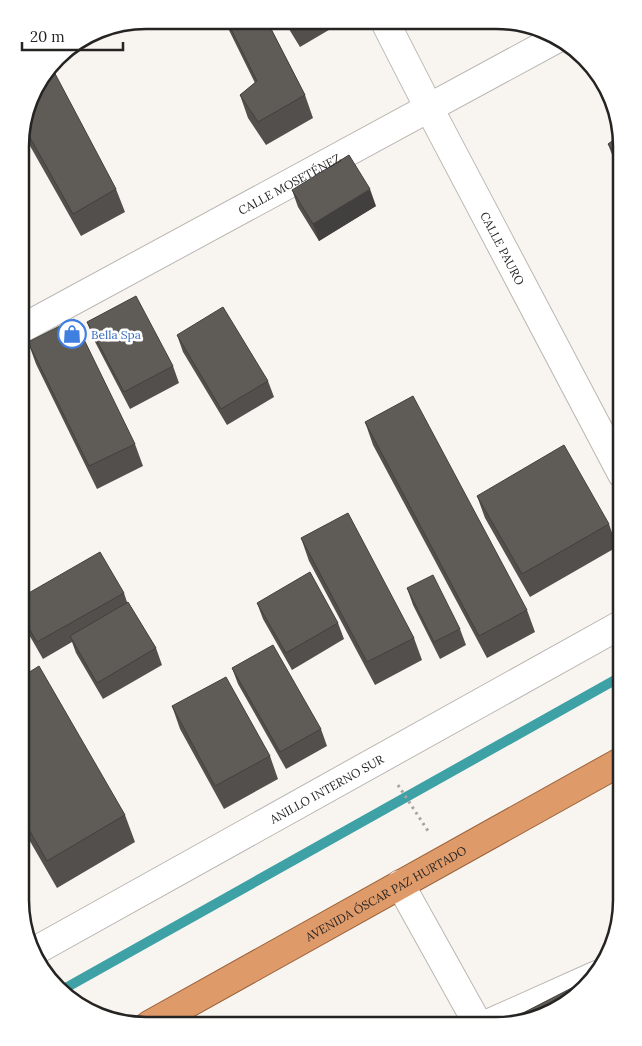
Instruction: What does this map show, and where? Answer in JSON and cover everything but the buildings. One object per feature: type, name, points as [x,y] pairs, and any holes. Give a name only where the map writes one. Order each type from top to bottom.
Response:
[{"type":"highway","name":"AVENIDA ÓSCAR PAZ HURTADO","points":[[163,1017],[613,765]]},
{"type":"street","name":"CALLE PAURO","points":[[389,29],[613,457]]},
{"type":"street","name":"CALLE MOSETÉNEZ","points":[[29,325],[550,42]]},
{"type":"street","name":"ANILLO INTERNO SUR","points":[[37,943],[382,759],[613,629]]},
{"type":"street","points":[[400,884],[473,1017]]},
{"type":"street","points":[[503,1017],[579,983]]},
{"type":"path","points":[[382,759],[445,859]]},
{"type":"waterway","points":[[67,987],[613,681]]},
{"type":"place","name":"Bella Spa","points":[[72,334]]}]
